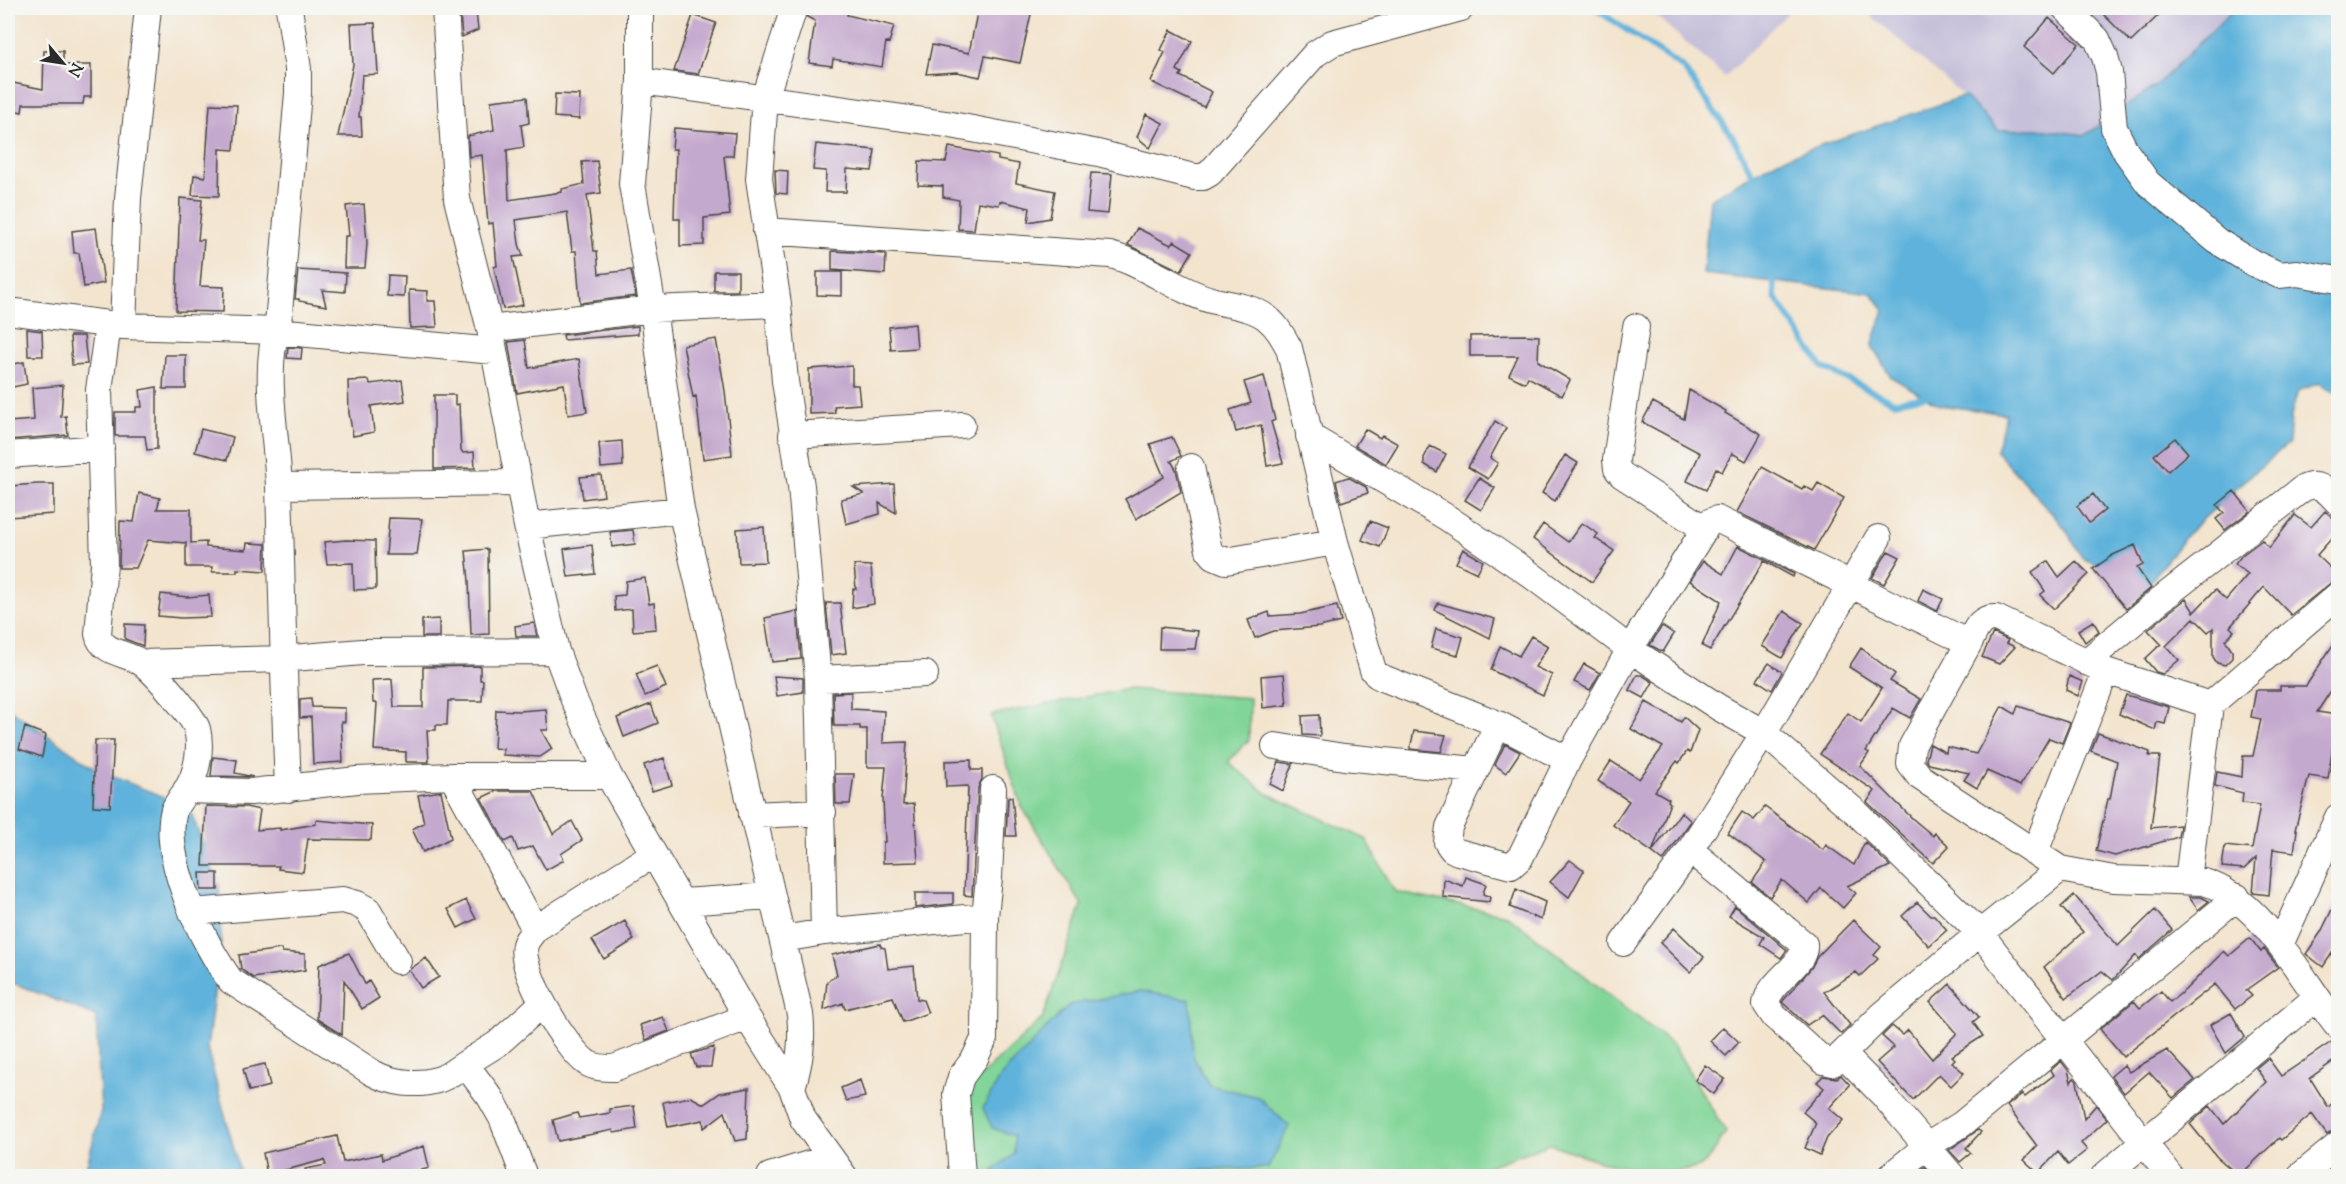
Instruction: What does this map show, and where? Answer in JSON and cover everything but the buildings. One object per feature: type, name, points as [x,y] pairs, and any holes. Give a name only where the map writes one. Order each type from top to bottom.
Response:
[{"type":"street","points":[[148,8],[116,325],[100,378],[104,564],[98,634],[99,641],[104,646],[142,663],[192,717],[197,730],[199,744],[197,766],[174,810],[172,827],[175,856],[192,912],[220,967],[231,981],[382,1078],[400,1082],[438,1080],[497,1044],[542,1004]]},
{"type":"street","points":[[288,789],[282,659],[279,486],[271,347],[278,324],[298,93],[298,69],[289,8]]},
{"type":"street","points":[[445,8],[456,192],[492,340],[527,526],[556,651],[574,700],[609,776],[652,855],[683,902],[747,1017],[792,1088],[803,1119],[836,1167],[770,1176]]},
{"type":"street","points":[[640,8],[640,81],[632,184],[653,309],[681,510],[800,1014],[802,1037],[800,1062],[792,1088]]},
{"type":"street","points":[[794,8],[765,98],[759,179],[778,304],[792,435],[801,486],[818,679],[823,812],[824,932]]},
{"type":"street","points":[[640,81],[946,124],[1098,153],[1194,177],[1203,177],[1210,173],[1315,54],[1332,43],[1461,8]]},
{"type":"street","points":[[2065,8],[2097,39],[2109,72],[2114,128],[2126,152],[2148,183],[2217,241],[2253,263],[2280,275],[2297,273],[2338,280]]},
{"type":"street","points":[[766,231],[1110,255],[1122,258],[1189,292],[1250,309],[1267,318],[1280,332],[1289,348],[1335,542],[1373,670],[1377,675],[1498,724],[1568,760]]},
{"type":"street","points":[[8,311],[116,325],[492,340],[653,309],[778,304]]},
{"type":"street","points":[[1636,327],[1616,460],[1617,468],[1622,474],[1705,529]]},
{"type":"street","points":[[792,435],[962,425]]},
{"type":"street","points":[[1309,436],[1446,517],[1527,572],[1630,649],[1764,733],[1858,814],[1980,933],[2062,1041],[2170,1176]]},
{"type":"street","points":[[8,454],[100,448]]},
{"type":"street","points":[[1191,466],[1209,550],[1219,560],[1226,561],[1335,542]]},
{"type":"street","points":[[279,486],[519,483]]},
{"type":"street","points":[[2036,852],[2096,667],[2160,600],[2302,489],[2318,485],[2338,502]]},
{"type":"street","points":[[527,526],[681,510]]},
{"type":"street","points":[[1498,724],[1449,827],[1447,843],[1458,852],[1511,866],[1520,858],[1568,760],[1630,649],[1709,522],[1717,519],[1969,643]]},
{"type":"street","points":[[1623,943],[1690,850],[1764,733],[1878,538]]},
{"type":"street","points":[[2188,880],[2210,705],[2338,595]]},
{"type":"street","points":[[2210,705],[2096,667],[1996,618],[1988,617],[1980,622],[1912,746],[1910,764],[1920,777],[2060,868],[2114,879],[2188,880],[2216,885],[2237,897],[2280,945],[2338,1026]]},
{"type":"street","points":[[142,663],[282,659],[362,652],[556,651]]},
{"type":"street","points":[[818,679],[925,674]]},
{"type":"street","points":[[1275,746],[1344,757],[1475,770]]},
{"type":"street","points":[[186,790],[251,792],[357,780],[452,776],[609,776]]},
{"type":"street","points":[[452,776],[535,929]]},
{"type":"street","points":[[962,1176],[956,1094],[961,1077],[984,1039],[984,916],[989,878],[993,789]]},
{"type":"street","points":[[752,815],[823,812]]},
{"type":"street","points":[[2280,945],[2338,817]]},
{"type":"street","points":[[1690,850],[1804,944],[1803,955],[1772,988],[1767,996],[1766,1004],[1774,1016],[1824,1061],[1833,1063],[1881,1016],[2060,868]]},
{"type":"street","points":[[652,855],[535,929],[525,945],[525,961],[542,1004],[575,1052],[587,1063],[599,1068],[614,1068],[747,1017]]},
{"type":"street","points":[[683,902],[771,896]]},
{"type":"street","points":[[1890,1176],[1928,1146],[1962,1124],[2237,897]]},
{"type":"street","points":[[192,912],[342,900],[368,910],[398,961]]},
{"type":"street","points":[[783,939],[824,932],[984,916]]},
{"type":"street","points":[[2104,1176],[2316,998]]},
{"type":"street","points":[[1843,1054],[1884,1096],[1953,1176]]},
{"type":"street","points":[[465,1064],[490,1097],[501,1118],[524,1176]]},
{"type":"street","points":[[2300,1176],[2338,1145]]},
{"type":"shaded area","points":[[1647,8],[1792,8],[1725,77]]},
{"type":"shaded area","points":[[1862,8],[2235,8],[2158,84],[2085,135],[2039,129],[1998,130],[1964,96]]},
{"type":"green space","points":[[1128,689],[1250,698],[1249,740],[1228,762],[1268,794],[1366,839],[1395,892],[1507,915],[1673,1045],[1726,1132],[1708,1159],[1701,1166],[1683,1171],[1645,1171],[1605,1163],[1550,1144],[1483,1168],[1437,1176],[965,1176],[957,1098],[1043,1018],[1082,905],[1022,807],[991,715]]},
{"type":"water","points":[[2235,8],[2338,8],[2338,394],[2319,383],[2298,391],[2291,415],[2289,443],[2189,532],[2146,587],[2082,558],[2065,528],[1996,451],[2006,414],[1939,405],[1891,377],[1872,346],[1884,310],[1872,293],[1703,274],[1710,199],[1778,160],[1964,96],[1998,130],[2039,129],[2085,135],[2158,84]]},
{"type":"water","points":[[8,708],[101,772],[189,807],[219,886],[221,941],[207,1048],[241,1176],[84,1176],[101,1111],[96,1016],[13,983],[8,990]]},
{"type":"water","points":[[1140,991],[1190,1000],[1193,1056],[1209,1085],[1258,1097],[1289,1126],[1268,1168],[1164,1172],[1101,1171],[1095,1176],[997,1176],[994,1170],[1014,1154],[1014,1136],[992,1128],[983,1108],[1002,1075],[1069,1005]]},
{"type":"waterway","points":[[1594,8],[1683,68],[1732,136],[1756,181]]},
{"type":"waterway","points":[[1773,275],[1775,297],[1822,367],[1894,402],[1931,395]]}]
